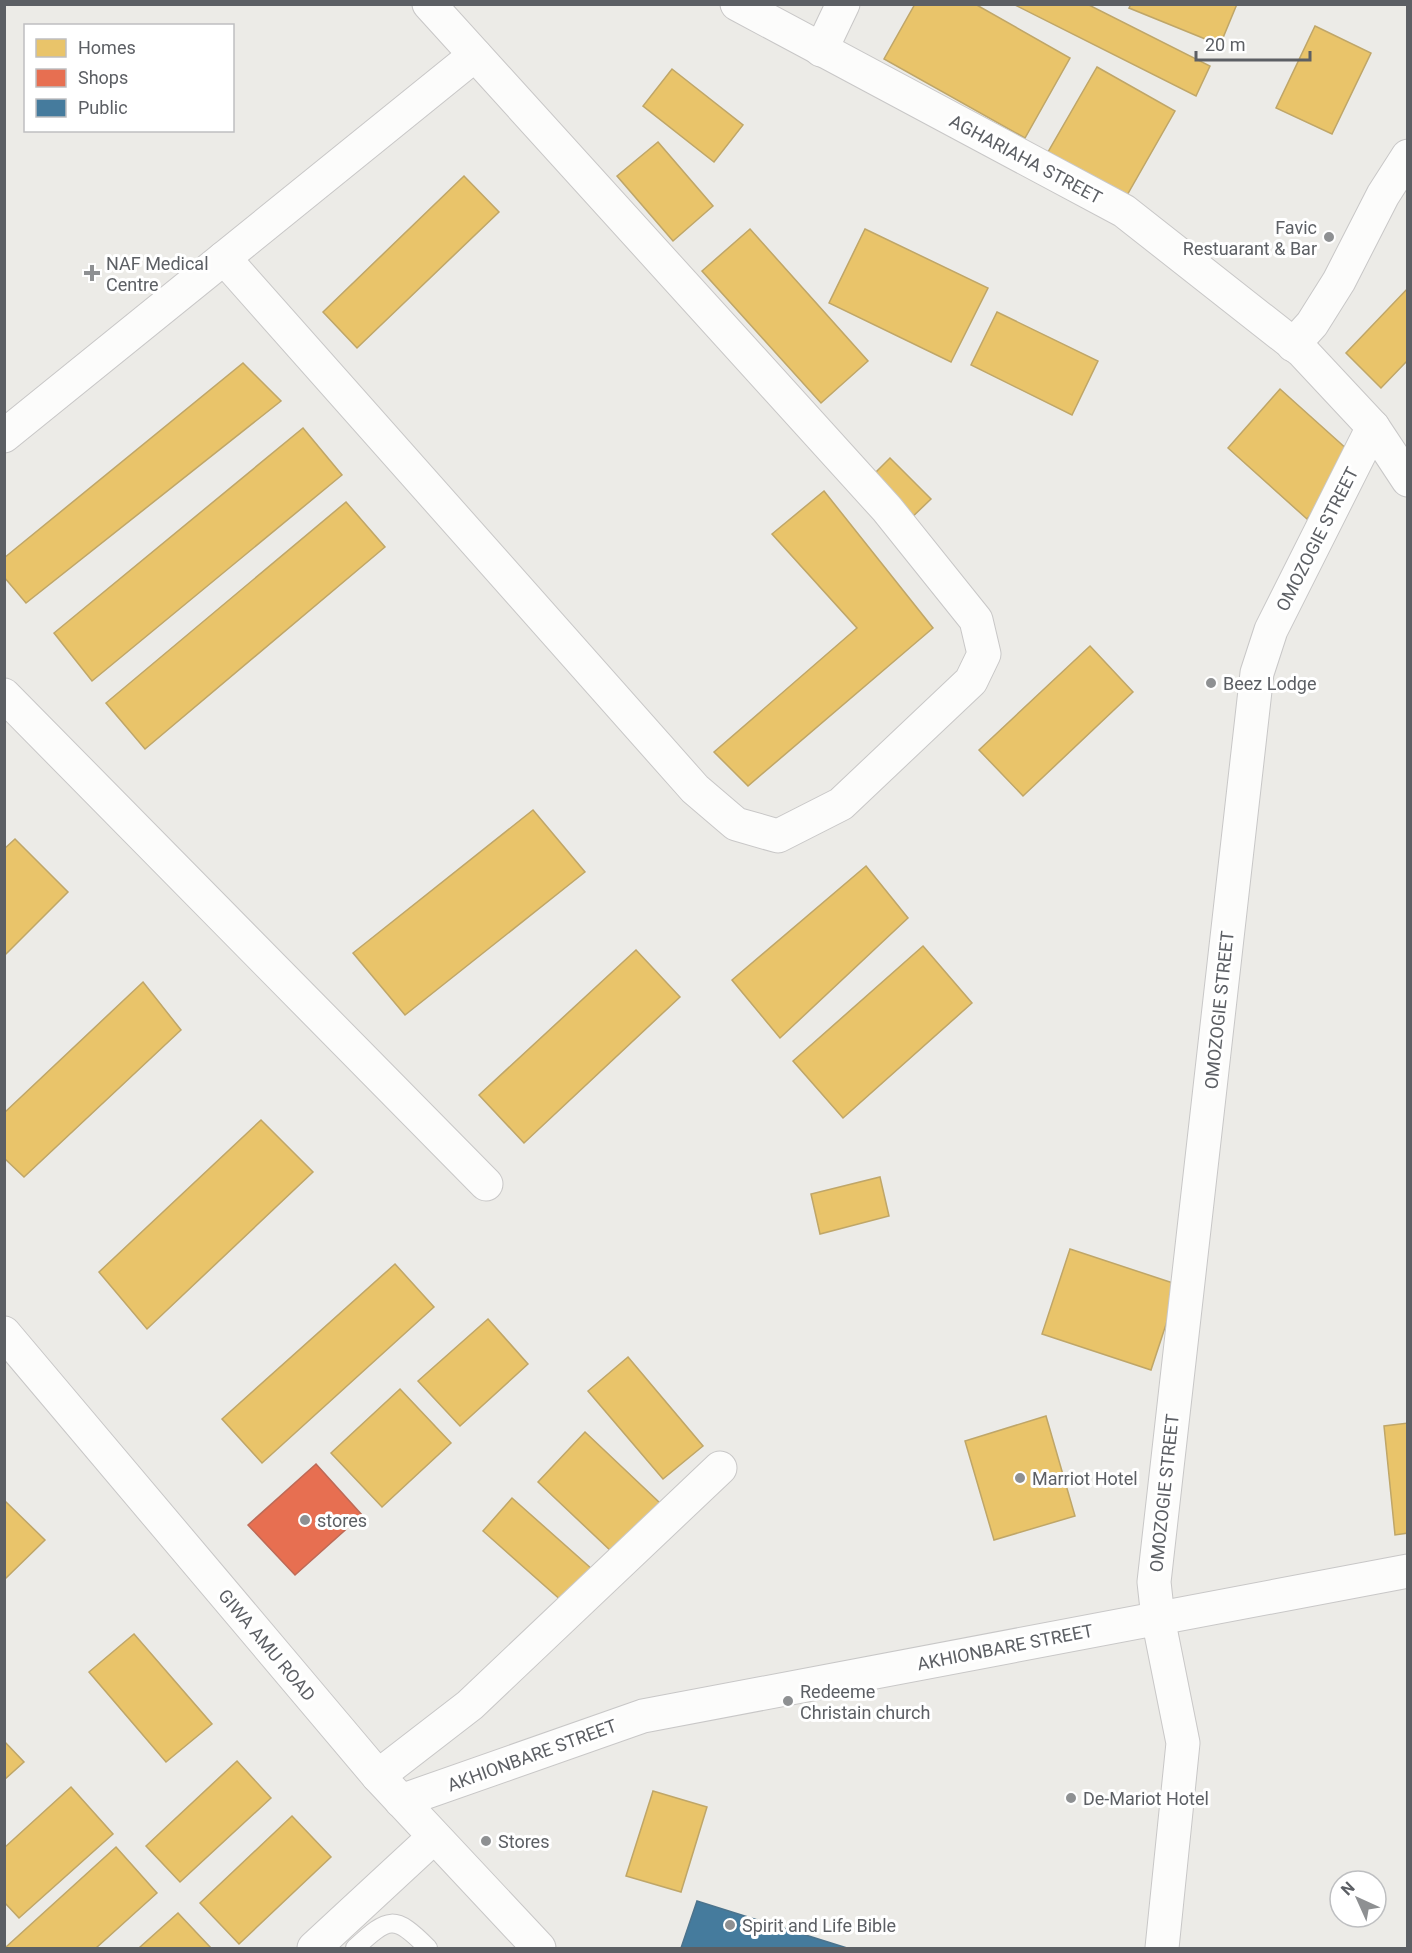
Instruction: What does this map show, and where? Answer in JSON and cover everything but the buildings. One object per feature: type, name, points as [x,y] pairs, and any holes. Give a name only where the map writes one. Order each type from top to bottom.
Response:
[{"type":"street","points":[[224,258],[695,789],[736,824],[778,836],[841,804],[971,681],[984,654],[976,620],[887,509],[429,4]]},
{"type":"street","name":"AGHARIAHA STREET","points":[[737,4],[1124,211],[1302,351],[1373,427],[1407,480]]},
{"type":"street","points":[[821,50],[843,4]]},
{"type":"street","points":[[4,436],[475,55]]},
{"type":"street","points":[[1293,345],[1312,324],[1333,290],[1383,195],[1407,156]]},
{"type":"street","name":"OMOZOGIE STREET","points":[[1162,1948],[1183,1743],[1158,1618],[1154,1582],[1257,673],[1271,630],[1373,427]]},
{"type":"street","points":[[4,695],[486,1184]]},
{"type":"street","name":"GIWA AMU ROAD","points":[[4,1333],[378,1776],[539,1948]]},
{"type":"street","points":[[378,1776],[470,1705],[720,1468]]},
{"type":"street","name":"AKHIONBARE STREET","points":[[401,1802],[643,1716],[1407,1572]]},
{"type":"street","points":[[314,1948],[434,1837]]},
{"type":"lane","points":[[355,1948],[378,1927],[391,1923],[399,1924],[410,1930],[428,1948]]},
{"type":"place","name":"Favic Restuarant & Bar","points":[[1329,237]]},
{"type":"place","name":"NAF Medical Centre","points":[[92,273]]},
{"type":"place","name":"Beez Lodge","points":[[1211,683]]},
{"type":"place","name":"Marriot Hotel","points":[[1020,1478]]},
{"type":"place","name":"stores","points":[[305,1520]]},
{"type":"place","name":"Redeeme Christain church","points":[[788,1701]]},
{"type":"place","name":"De-Mariot Hotel","points":[[1071,1798]]},
{"type":"place","name":"Stores","points":[[486,1841]]},
{"type":"place","name":"Spirit and Life Bible","points":[[730,1925]]}]
